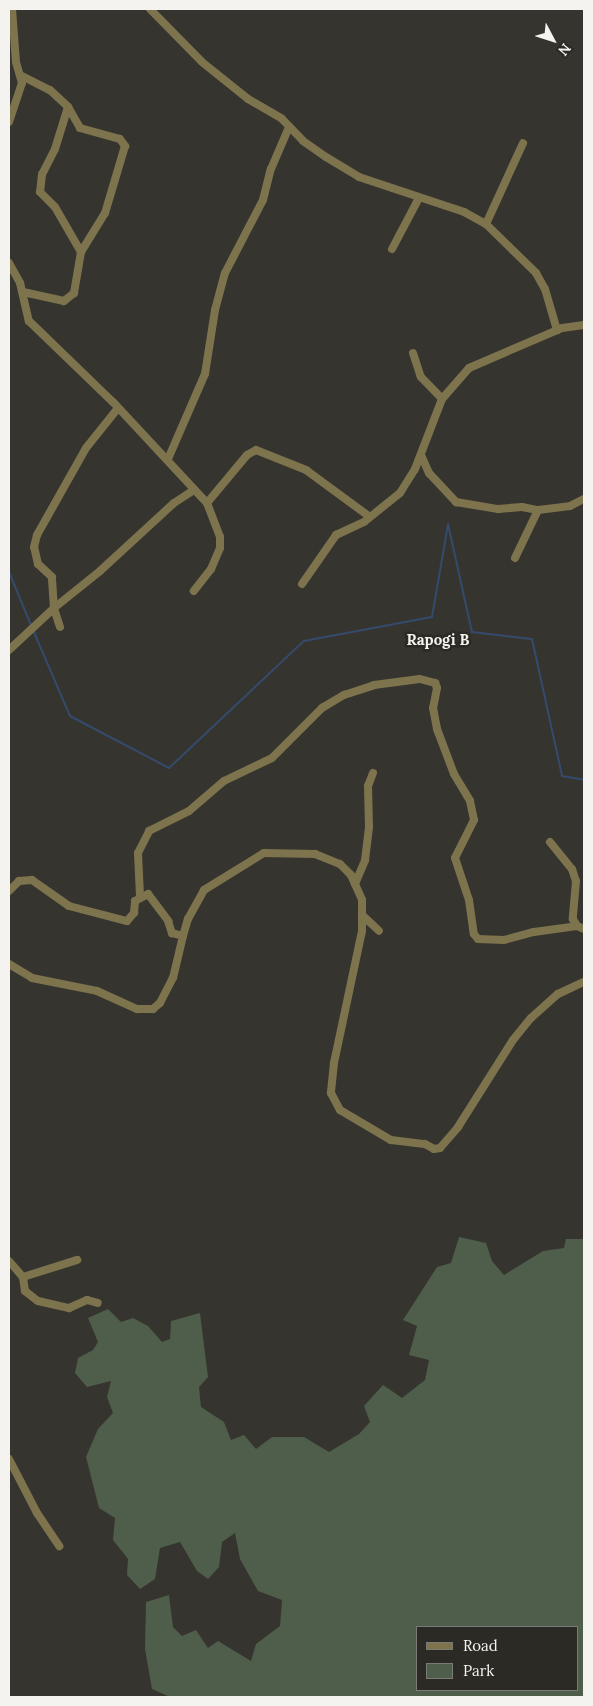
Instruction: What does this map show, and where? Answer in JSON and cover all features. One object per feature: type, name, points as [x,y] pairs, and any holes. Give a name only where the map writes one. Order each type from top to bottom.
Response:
[{"type":"street","points":[[9,122],[19,98],[22,76],[16,62],[12,9]]},
{"type":"street","points":[[150,9],[202,62],[248,99],[282,119],[303,141],[359,177],[464,212],[486,224],[536,273],[545,289],[557,330]]},
{"type":"street","points":[[22,76],[36,80],[68,107],[80,128],[120,139],[125,146],[105,212],[81,252],[78,278],[69,298],[64,301],[23,292]]},
{"type":"street","points":[[68,107],[55,149],[42,174],[40,192],[55,207],[81,252]]},
{"type":"street","points":[[168,459],[205,374],[214,310],[225,273],[263,200],[271,169],[289,127]]},
{"type":"street","points":[[486,224],[523,143]]},
{"type":"street","points":[[392,249],[418,198]]},
{"type":"street","points":[[9,263],[23,292],[29,321],[168,459],[207,503],[220,538],[220,548],[211,569],[194,591]]},
{"type":"street","points":[[302,584],[336,535],[370,517],[400,493],[421,455],[442,399],[469,368],[480,360],[557,330],[584,325]]},
{"type":"street","points":[[413,353],[421,377],[442,399]]},
{"type":"street","points":[[60,627],[54,608],[52,577],[38,564],[34,548],[37,536],[86,448],[118,408]]},
{"type":"street","points":[[207,503],[247,455],[256,450],[306,470],[370,517]]},
{"type":"street","points":[[421,455],[429,473],[456,502],[491,508],[522,507],[538,510],[570,506],[584,499]]},
{"type":"street","points":[[9,650],[54,608],[100,571],[174,503],[194,490]]},
{"type":"street","points":[[515,558],[538,510]]},
{"type":"street","points":[[140,896],[138,853],[149,831],[189,811],[224,781],[272,758],[322,708],[344,695],[374,685],[420,679],[435,682],[437,688],[433,708],[437,729],[454,774],[470,801],[474,820],[455,858],[469,900],[474,934],[478,939],[504,940],[534,932],[580,928]]},
{"type":"street","points":[[355,884],[365,860],[370,827],[368,786],[373,773]]},
{"type":"street","points":[[550,842],[567,859],[574,875],[573,919],[580,928]]},
{"type":"street","points":[[9,964],[32,978],[97,990],[136,1009],[154,1009],[160,1003],[173,978],[188,919],[204,890],[264,853],[315,854],[329,858],[351,875],[362,900],[362,932],[334,1063],[331,1093],[340,1110],[391,1140],[440,1148],[458,1127],[513,1040],[531,1018],[558,994],[584,982]]},
{"type":"street","points":[[9,891],[19,881],[32,880],[69,906],[127,921],[134,913],[135,901],[140,896],[151,895],[172,932],[184,936]]},
{"type":"street","points":[[362,915],[379,931]]},
{"type":"street","points":[[23,1277],[77,1260]]},
{"type":"street","points":[[9,1261],[23,1277],[25,1291],[38,1301],[69,1308],[87,1300],[98,1303]]},
{"type":"street","points":[[9,1459],[37,1513],[59,1546]]},
{"type":"green space","points":[[459,1237],[486,1243],[492,1261],[504,1275],[543,1251],[564,1248],[566,1239],[584,1239],[584,1697],[170,1697],[152,1689],[145,1649],[146,1602],[169,1595],[173,1627],[182,1636],[196,1630],[208,1648],[218,1641],[251,1661],[256,1644],[280,1626],[282,1600],[258,1591],[240,1559],[235,1533],[222,1542],[219,1567],[208,1579],[197,1571],[180,1542],[160,1548],[155,1579],[140,1589],[127,1575],[128,1559],[113,1540],[115,1518],[99,1508],[86,1457],[98,1429],[113,1413],[107,1397],[111,1381],[87,1387],[75,1373],[78,1358],[93,1350],[98,1342],[88,1318],[108,1309],[121,1322],[133,1318],[148,1326],[162,1342],[170,1339],[171,1321],[200,1313],[208,1377],[199,1387],[201,1407],[224,1422],[231,1440],[244,1435],[256,1449],[272,1437],[304,1437],[329,1452],[359,1434],[370,1422],[364,1406],[383,1385],[402,1398],[425,1380],[429,1360],[409,1355],[417,1326],[403,1320],[437,1267],[451,1263]]},
{"type":"waterway","points":[[33,630],[70,716],[169,768],[304,641],[432,617],[448,524],[472,632],[532,639],[562,776],[584,780]]},
{"type":"waterway","points":[[9,572],[31,625]]},
{"type":"district","name":"Rapogi B","points":[[438,640]]}]
